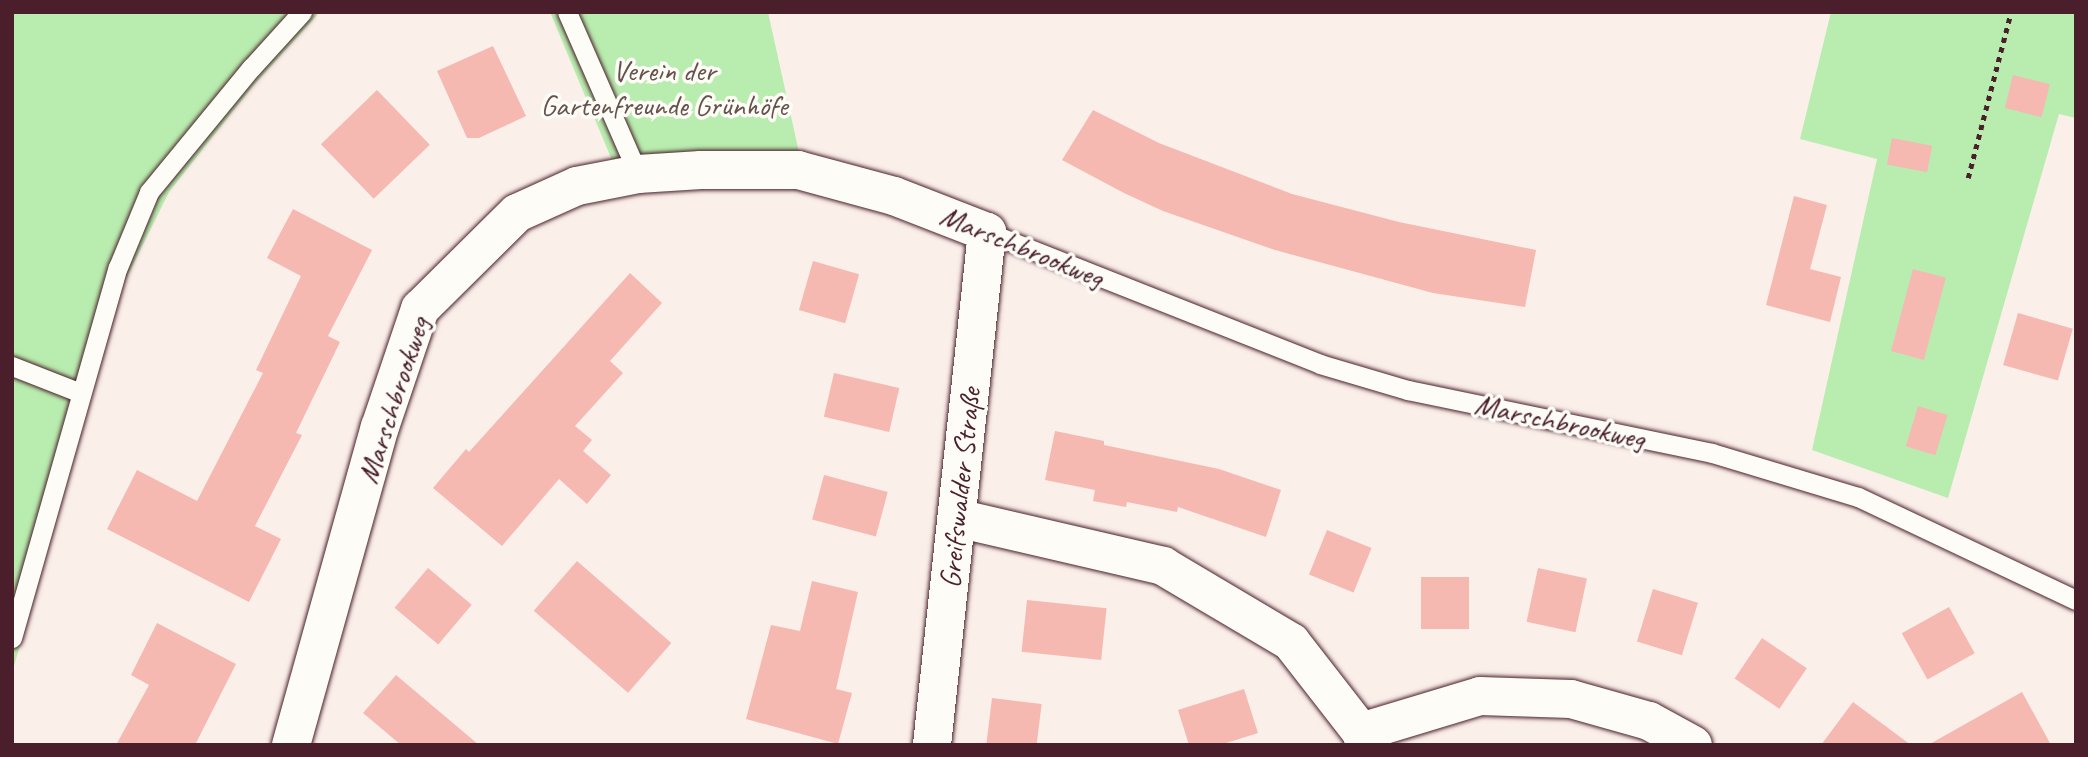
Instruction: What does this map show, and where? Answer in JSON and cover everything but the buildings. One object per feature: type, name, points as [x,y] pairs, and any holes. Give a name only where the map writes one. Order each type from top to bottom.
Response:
[{"type":"street","name":"Marschbrookweg","points":[[291,745],[380,427],[420,309],[517,213],[577,186],[638,174],[701,170],[798,170],[894,196],[987,232]]},
{"type":"street","name":"Greifswalder Straße","points":[[932,745],[987,232]]},
{"type":"street","points":[[957,518],[1163,566],[1291,642],[1363,738],[1480,696],[1571,699],[1649,721],[1693,745]]},
{"type":"lane","points":[[12,638],[118,267],[149,192],[251,68],[302,12]]},
{"type":"lane","points":[[567,12],[638,174]]},
{"type":"lane","name":"Marschbrookweg","points":[[987,232],[1320,364],[1408,390],[1712,453],[1858,497],[2076,600]]},
{"type":"lane","points":[[12,366],[81,393]]},
{"type":"path","points":[[1968,178],[2011,12]]},
{"type":"green space","points":[[12,12],[320,12],[253,86],[169,192],[123,285],[12,673]]},
{"type":"green space","name":"Verein der Gartenfreunde Grünhöfe","points":[[550,12],[768,12],[800,157],[614,165]]},
{"type":"green space","points":[[1831,12],[2076,12],[2076,118],[2059,114],[1948,498],[1812,450],[1877,159],[1800,139]]}]
